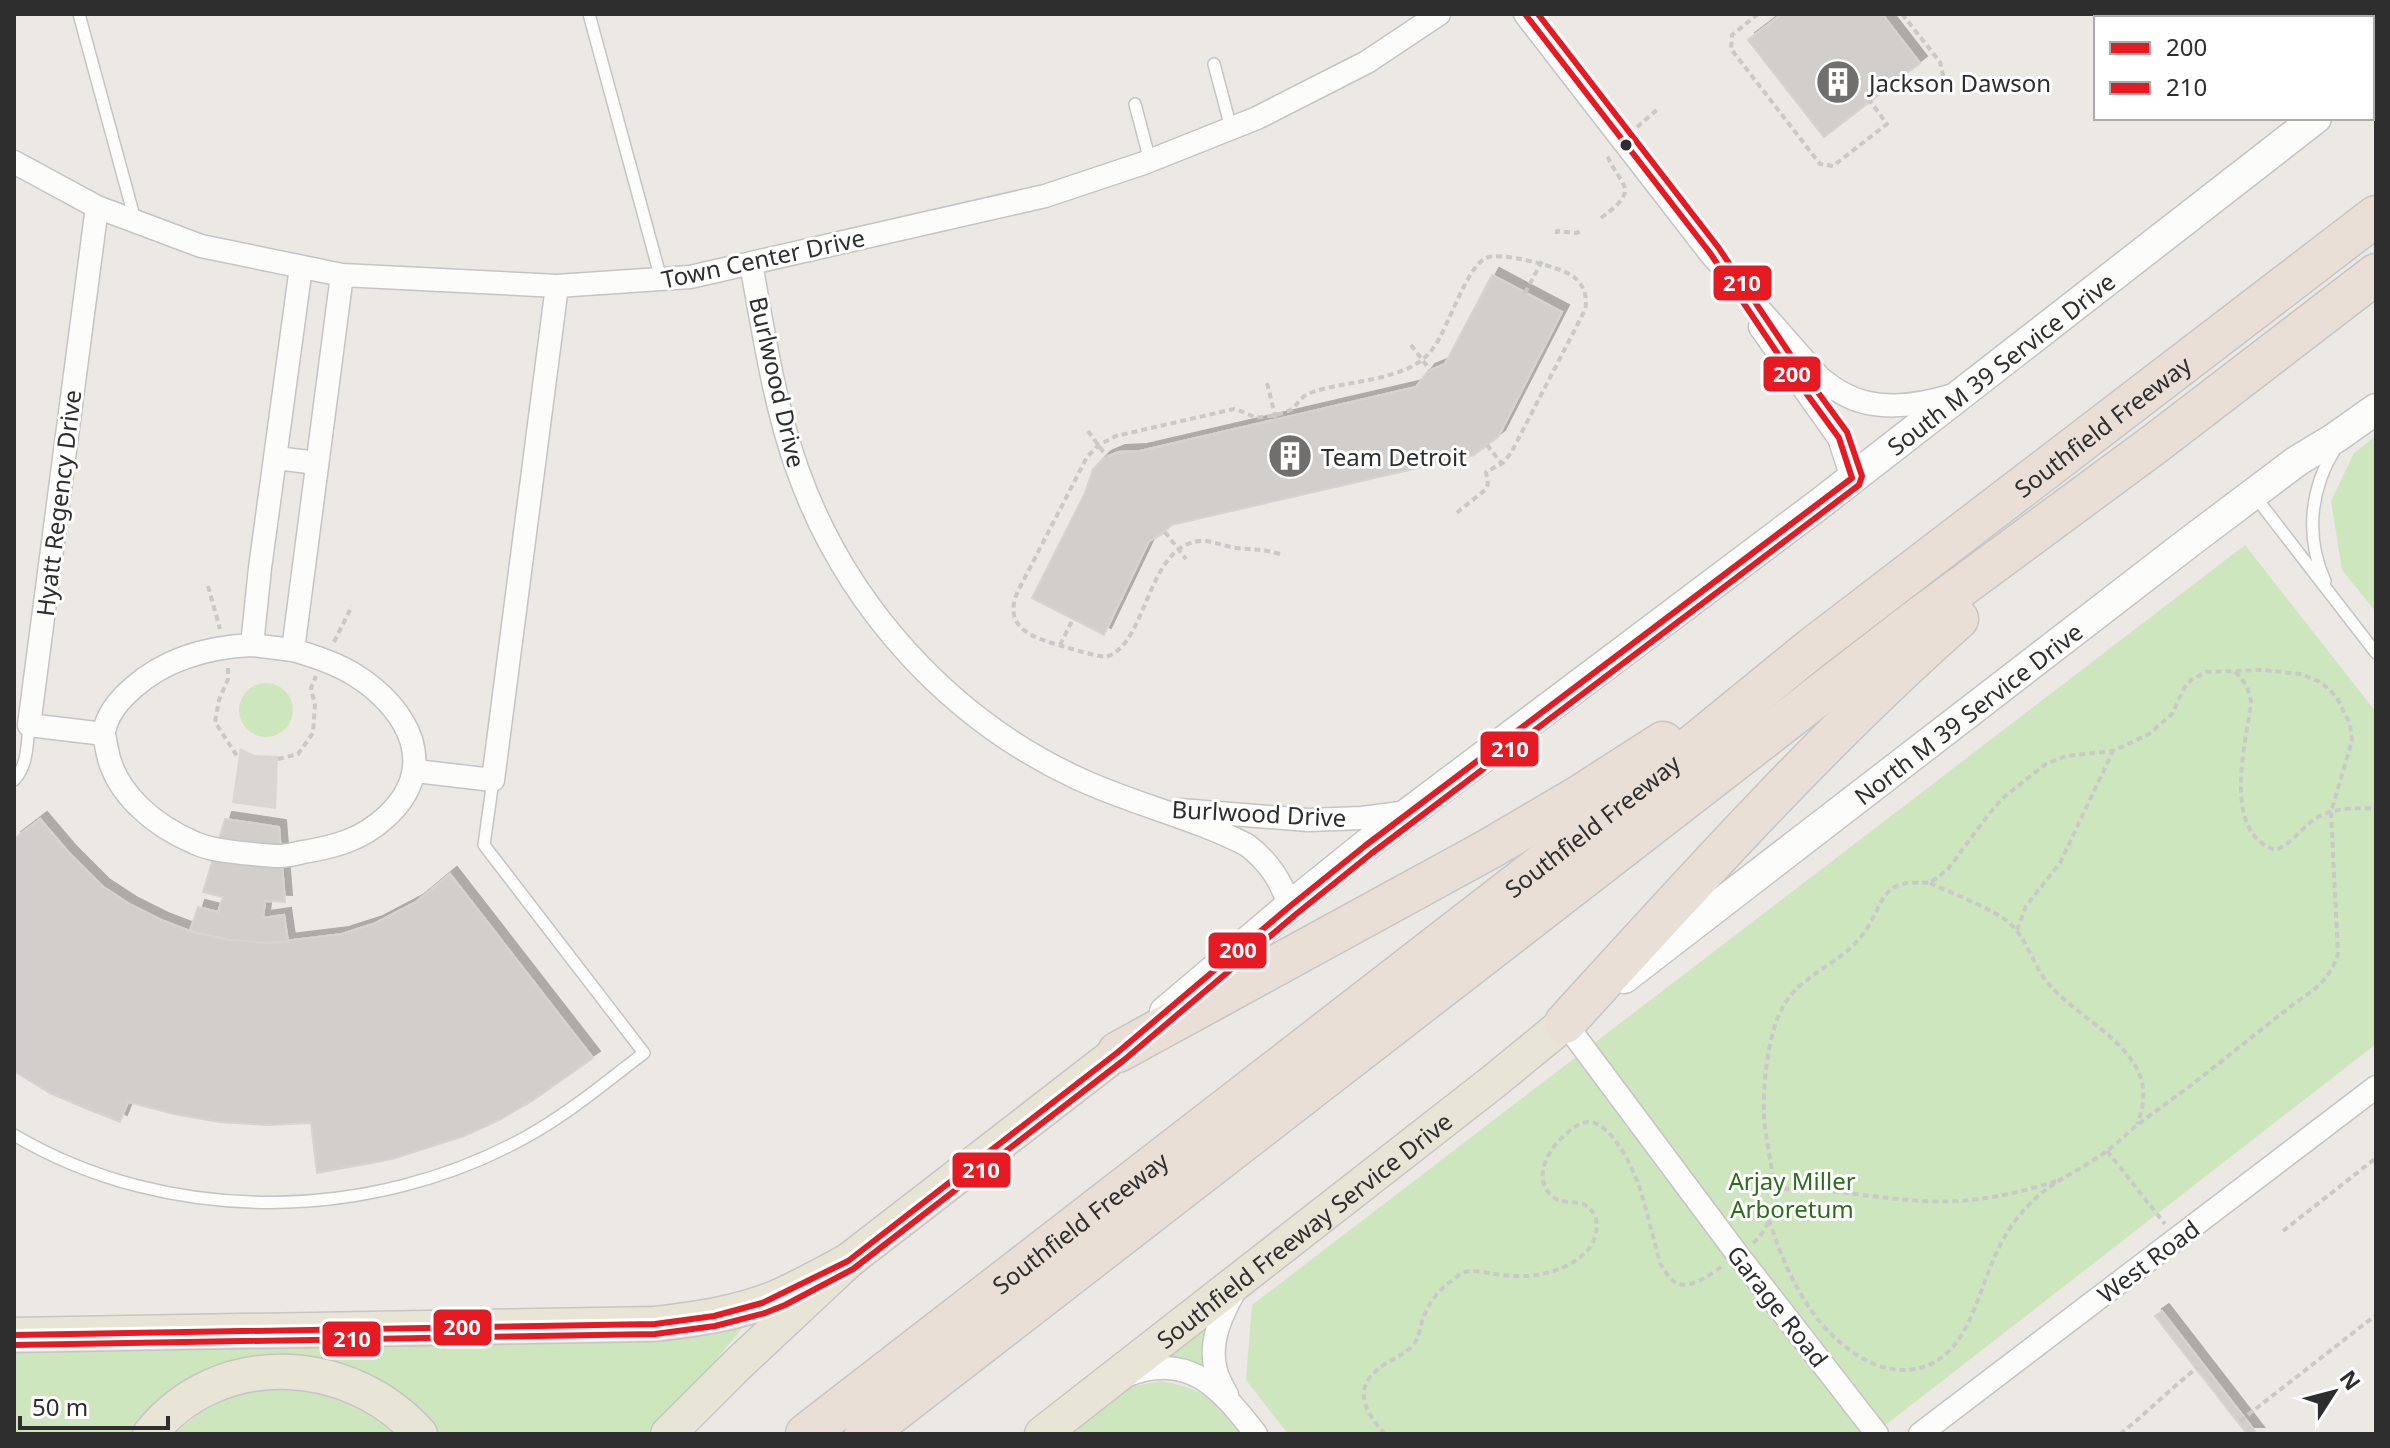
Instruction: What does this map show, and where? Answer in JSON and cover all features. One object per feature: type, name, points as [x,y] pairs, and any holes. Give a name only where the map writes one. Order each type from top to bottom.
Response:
[{"type":"highway","name":"Southfield Freeway","points":[[806,1434],[1633,794],[1812,648],[2376,216]]},
{"type":"highway","name":"Southfield Freeway","points":[[865,1434],[1915,621],[2156,443],[2376,274]]},
{"type":"highway","points":[[1565,1023],[1759,811],[1855,714],[1928,645],[2156,443]]},
{"type":"highway","points":[[1118,1052],[1348,928],[1544,817],[1812,648]]},
{"type":"main road","name":"South M 39 Service Drive","points":[[1118,1052],[1289,907],[1410,812],[1852,478],[2313,120]]},
{"type":"main road","name":"North M 39 Service Drive","points":[[1565,1023],[2253,494],[2376,409]]},
{"type":"main road","name":"Southfield Freeway Service Drive","points":[[1042,1434],[1565,1023]]},
{"type":"main road","points":[[668,1434],[848,1261],[1118,1052]]},
{"type":"main road","points":[[14,1335],[655,1324],[714,1316],[762,1303],[848,1261]]},
{"type":"main road","points":[[150,1434],[180,1405],[209,1389],[240,1377],[272,1372],[331,1377],[361,1389],[390,1406],[420,1434]]},
{"type":"street","name":"Town Center Drive","points":[[14,162],[97,207],[201,246],[342,275],[557,286],[690,277],[1045,196],[1150,161],[1257,118],[1367,62],[1439,14]]},
{"type":"street","points":[[1525,14],[1710,253],[1820,378],[1842,393],[1880,404],[1924,404],[1963,392]]},
{"type":"street","name":"Hyatt Regency Drive","points":[[29,725],[97,207]]},
{"type":"street","points":[[1710,253],[1839,438],[1852,478]]},
{"type":"street","name":"Burlwood Drive","points":[[751,264],[781,417],[797,469],[829,542],[871,610],[900,645],[962,706],[1037,758],[1078,779],[1247,845],[1278,879],[1289,907]]},
{"type":"street","points":[[252,645],[301,267]]},
{"type":"street","points":[[293,650],[342,275]]},
{"type":"street","points":[[416,771],[493,780],[557,286]]},
{"type":"street","points":[[276,458],[317,463]]},
{"type":"street","points":[[252,645],[293,650],[355,675],[394,708],[408,730],[416,771],[406,794],[370,832],[348,843],[281,857],[216,850],[175,833],[137,805],[122,789],[109,764],[104,734],[110,716],[124,696],[146,677],[171,662],[193,654],[252,645]]},
{"type":"street","points":[[29,725],[104,734]]},
{"type":"street","name":"Burlwood Drive","points":[[1155,807],[1308,820],[1410,812]]},
{"type":"street","name":"Garage Road","points":[[1565,1023],[1738,1255],[1877,1434]]},
{"type":"street","name":"West Road","points":[[1920,1434],[2376,1087]]},
{"type":"street","points":[[1242,1278],[1221,1316],[1213,1351],[1216,1372],[1232,1403],[1256,1434]]},
{"type":"street","points":[[1108,1382],[1142,1369],[1181,1370],[1204,1378],[1232,1403]]},
{"type":"lane","points":[[79,14],[135,221]]},
{"type":"lane","points":[[589,14],[661,280]]},
{"type":"lane","points":[[1214,64],[1231,128]]},
{"type":"lane","points":[[1135,104],[1150,161]]},
{"type":"lane","points":[[2344,612],[2316,560],[2312,526],[2316,492],[2328,460],[2347,429]]},
{"type":"lane","points":[[2253,494],[2376,653]]},
{"type":"lane","points":[[14,780],[20,774],[25,759],[29,725]]},
{"type":"lane","points":[[14,1135],[77,1166],[163,1191],[215,1200],[314,1201],[358,1197],[409,1186],[455,1171],[526,1137],[579,1103],[644,1053],[484,845],[493,780]]},
{"type":"path","points":[[1758,14],[1732,35],[1731,49],[1820,164],[1833,166],[1887,124],[1870,101]]},
{"type":"path","points":[[1902,14],[1940,62],[1943,75],[1937,87],[1943,94]]},
{"type":"path","points":[[1637,127],[1658,109]]},
{"type":"path","points":[[1601,218],[1621,204],[1625,192],[1623,179],[1606,156],[1608,147]]},
{"type":"path","points":[[1557,234],[1557,231],[1582,231]]},
{"type":"path","points":[[1280,554],[1202,541],[1186,545],[1161,570],[1121,650],[1106,657],[1036,639],[1022,629],[1014,615],[1015,599],[1083,464],[1099,445],[1116,436],[1234,409],[1258,419],[1275,417],[1290,411],[1309,393],[1401,371],[1422,360],[1434,347],[1472,273],[1480,261],[1488,257],[1498,255],[1541,263],[1566,272],[1584,290],[1585,310],[1517,443],[1502,464],[1486,472],[1488,484],[1485,490],[1454,515]]},
{"type":"path","points":[[1525,293],[1541,263]]},
{"type":"path","points":[[1411,345],[1430,370]]},
{"type":"path","points":[[1267,383],[1275,417]]},
{"type":"path","points":[[1088,431],[1107,457]]},
{"type":"path","points":[[1487,445],[1502,464]]},
{"type":"path","points":[[1165,532],[1186,559]]},
{"type":"path","points":[[208,586],[221,636]]},
{"type":"path","points":[[331,647],[352,606]]},
{"type":"path","points":[[1060,645],[1073,619]]},
{"type":"path","points":[[227,659],[228,679],[219,700],[215,722],[237,756]]},
{"type":"path","points":[[278,759],[298,754],[313,733],[315,705],[311,688],[319,670]]},
{"type":"path","points":[[1769,1220],[1803,1300],[1835,1338],[1874,1365],[1908,1371],[1921,1369],[1941,1359],[1966,1328],[2004,1237],[2037,1198],[2058,1180],[2107,1151],[2324,983],[2333,970],[2338,954],[2331,812],[2352,741],[2350,724],[2337,698],[2318,681],[2300,674],[2263,670],[2206,672],[2184,688],[2172,714],[2159,727],[2113,751],[2066,756],[2046,764],[2003,798],[1958,859],[1930,883]]},
{"type":"path","points":[[2233,671],[2249,690],[2251,702],[2242,785],[2243,813],[2249,832],[2264,847],[2276,850],[2287,845],[2313,820],[2331,812],[2376,809]]},
{"type":"path","points":[[2017,930],[2026,906],[2060,863],[2113,751]]},
{"type":"path","points":[[1385,1434],[1370,1418],[1363,1403],[1366,1383],[1375,1370],[1405,1354],[1417,1341],[1429,1304],[1441,1289],[1463,1272],[1523,1277],[1546,1274],[1584,1255],[1594,1242],[1598,1229],[1594,1213],[1584,1205],[1560,1201],[1550,1195],[1543,1180],[1543,1165],[1549,1154],[1562,1137],[1577,1125],[1590,1122],[1599,1125],[1619,1147],[1636,1175],[1660,1263],[1677,1283],[1689,1284],[1705,1278],[1757,1240],[1769,1220],[1773,1189],[1764,1113],[1768,1063],[1778,1017],[1798,987],[1849,950],[1863,935],[1880,900],[1892,889],[1909,881],[1930,883],[2005,920],[2017,930],[2047,982],[2130,1057],[2144,1085],[2145,1098],[2136,1126]]},
{"type":"path","points":[[2107,1151],[2177,1240]]},
{"type":"path","points":[[2283,1231],[2376,1158]]},
{"type":"path","points":[[1773,1189],[1803,1188],[1926,1202],[2005,1195],[2058,1180]]},
{"type":"path","points":[[2240,1421],[2376,1315]]},
{"type":"path","points":[[2120,1434],[2154,1408],[2175,1385],[2198,1367]]},
{"type":"green space","points":[[2376,436],[2376,612],[2342,570],[2331,501],[2354,453]]},
{"type":"green space","name":"Arjay Miller Arboretum","points":[[2245,545],[2376,712],[2376,1044],[1874,1434],[1288,1434],[1246,1380],[1252,1305]]},
{"type":"green space","points":[[266,683],[285,691],[293,710],[285,729],[266,737],[247,729],[239,710],[247,691]]},
{"type":"green space","points":[[744,1326],[654,1434],[436,1434],[305,1363],[137,1434],[14,1434],[14,1342]]},
{"type":"green space","points":[[1207,1329],[1206,1368],[1174,1359],[1171,1355]]},
{"type":"green space","points":[[1162,1381],[1210,1398],[1246,1434],[1064,1434],[1115,1395],[1134,1386]]},
{"type":"green space","points":[[277,1386],[355,1398],[401,1434],[174,1434],[201,1412],[240,1391]]},
{"type":"shaded area","points":[[240,748],[254,755],[278,756],[276,809],[232,803]]},
{"type":"building","name":"Jackson Dawson","points":[[1782,14],[1882,14],[1920,63],[1824,137],[1748,40]]},
{"type":"building","name":"Team Detroit","points":[[1492,275],[1562,312],[1498,437],[1474,455],[1171,525],[1149,541],[1104,635],[1032,598],[1085,493],[1093,469],[1104,458],[1118,452],[1140,451],[1416,387],[1428,371],[1445,364]]},
{"type":"building","points":[[40,819],[102,886],[131,905],[195,933],[230,940],[269,943],[342,934],[376,923],[416,902],[450,874],[593,1058],[532,1101],[464,1136],[392,1159],[317,1173],[311,1123],[267,1125],[219,1122],[128,1102],[120,1122],[50,1093],[14,1071],[14,839]]},
{"type":"building","points":[[225,819],[279,827],[285,902],[265,901],[263,918],[284,915],[288,942],[230,940],[190,931],[198,907],[218,912],[223,897],[203,892]]},
{"type":"building","points":[[2162,1311],[2257,1434],[2247,1434],[2155,1316]]},
{"type":"transit line","name":"200","points":[[14,1335],[655,1324],[714,1316],[762,1303],[848,1261],[1118,1052],[1366,845],[1852,478],[1839,438],[1710,253],[1525,14]]},
{"type":"transit line","name":"210","points":[[14,1345],[655,1334],[715,1326],[785,1305],[853,1269],[1124,1060],[1372,853],[1859,485],[1862,476],[1847,432],[1718,247],[1538,14]]},
{"type":"place","name":"Jackson Dawson","points":[[1838,82]]},
{"type":"place","name":"Team Detroit","points":[[1290,456]]}]
